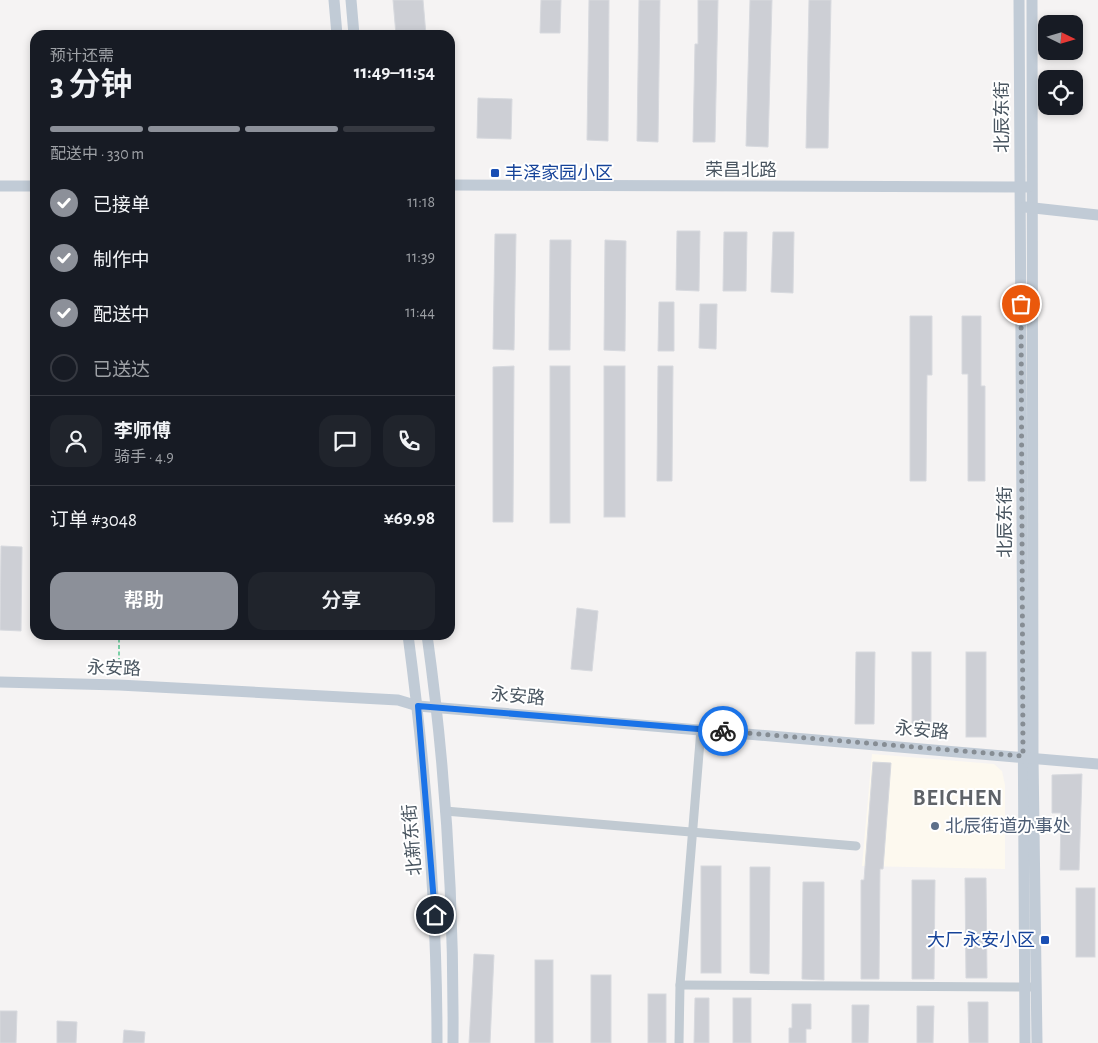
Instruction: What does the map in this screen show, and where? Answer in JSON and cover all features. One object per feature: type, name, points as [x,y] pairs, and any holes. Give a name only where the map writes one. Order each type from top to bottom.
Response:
[{"type":"main road","points":[[334,0],[337,30]]},
{"type":"main road","points":[[351,0],[354,30]]},
{"type":"main road","name":"北辰东街","points":[[1019,0],[1028,757],[1037,1043]]},
{"type":"main road","name":"北辰东街","points":[[1025,1043],[1033,187],[1032,0]]},
{"type":"main road","name":"荣昌北路","points":[[455,185],[1033,187]]},
{"type":"main road","points":[[0,186],[30,186]]},
{"type":"main road","points":[[1020,206],[1098,215]]},
{"type":"main road","name":"北新东街","points":[[409,640],[418,706],[434,899],[437,1043]]},
{"type":"main road","name":"北新东街","points":[[428,640],[437,707],[444,811],[454,978],[453,1043]]},
{"type":"main road","name":"永安路","points":[[0,682],[119,685],[398,700],[418,706],[1098,764]]},
{"type":"street","points":[[679,1043],[680,985],[701,729]]},
{"type":"street","points":[[444,811],[692,830],[856,846]]},
{"type":"street","points":[[680,985],[1036,988]]},
{"type":"path","points":[[119,640],[119,685]]},
{"type":"shaded area","name":"北辰街道办事处","points":[[872,754],[994,764],[1002,771],[1005,785],[1005,869],[862,866]]},
{"type":"building","points":[[393,0],[423,0],[426,30],[396,30]]},
{"type":"building","points":[[541,0],[561,0],[560,33],[540,33]]},
{"type":"building","points":[[589,0],[609,0],[608,141],[587,140]]},
{"type":"building","points":[[639,0],[660,0],[658,142],[637,141]]},
{"type":"building","points":[[698,0],[718,0],[715,142],[693,142],[695,44],[698,44]]},
{"type":"building","points":[[750,0],[772,0],[768,147],[746,146]]},
{"type":"building","points":[[809,0],[831,0],[828,148],[806,148]]},
{"type":"building","points":[[478,98],[512,99],[511,139],[477,138]]},
{"type":"building","points":[[677,231],[700,231],[699,291],[676,290]]},
{"type":"building","points":[[724,232],[747,232],[746,291],[723,291]]},
{"type":"building","points":[[773,232],[794,232],[793,293],[771,292]]},
{"type":"building","points":[[495,234],[516,234],[514,350],[493,349]]},
{"type":"building","points":[[550,240],[571,240],[570,350],[549,350]]},
{"type":"building","points":[[605,240],[626,241],[625,351],[604,350]]},
{"type":"building","points":[[659,302],[674,302],[674,351],[658,351]]},
{"type":"building","points":[[700,304],[717,304],[716,349],[699,348]]},
{"type":"building","points":[[910,316],[932,316],[932,375],[927,375],[926,481],[910,481]]},
{"type":"building","points":[[962,316],[981,316],[981,386],[985,386],[985,481],[968,481],[968,374],[962,374]]},
{"type":"building","points":[[514,366],[513,522],[493,522],[493,367]]},
{"type":"building","points":[[550,366],[570,366],[570,523],[550,523]]},
{"type":"building","points":[[604,366],[625,366],[625,517],[604,517]]},
{"type":"building","points":[[658,366],[673,366],[672,481],[657,481]]},
{"type":"building","points":[[1,546],[22,547],[21,631],[0,630]]},
{"type":"building","points":[[577,608],[598,611],[592,671],[571,669]]},
{"type":"building","points":[[856,652],[875,652],[874,724],[855,724]]},
{"type":"building","points":[[912,652],[931,652],[931,728],[912,728]]},
{"type":"building","points":[[966,652],[986,652],[986,737],[966,737]]},
{"type":"building","points":[[873,762],[891,763],[883,869],[880,869],[879,979],[861,979],[861,880],[864,880]]},
{"type":"building","points":[[1082,774],[1079,870],[1060,870],[1061,813],[1052,813],[1052,775]]},
{"type":"building","points":[[701,866],[721,866],[721,973],[701,973]]},
{"type":"building","points":[[750,867],[770,867],[769,974],[750,973]]},
{"type":"building","points":[[965,878],[986,878],[987,978],[966,978]]},
{"type":"building","points":[[912,880],[935,880],[934,979],[912,979]]},
{"type":"building","points":[[803,882],[824,882],[824,980],[802,979]]},
{"type":"building","points":[[1076,888],[1095,888],[1095,957],[1076,957]]},
{"type":"building","points":[[474,954],[494,955],[490,1043],[469,1043]]},
{"type":"building","points":[[535,960],[553,960],[553,1043],[535,1043]]},
{"type":"building","points":[[591,975],[611,975],[611,1043],[591,1043]]},
{"type":"building","points":[[648,994],[666,994],[666,1043],[648,1043]]},
{"type":"building","points":[[695,998],[709,998],[709,1043],[694,1043]]},
{"type":"building","points":[[733,998],[751,998],[751,1043],[733,1043]]},
{"type":"building","points":[[968,1002],[988,1002],[988,1043],[969,1043]]},
{"type":"building","points":[[792,1004],[811,1004],[811,1029],[806,1029],[806,1043],[789,1043],[789,1028],[792,1028]]},
{"type":"building","points":[[852,1005],[869,1005],[868,1043],[852,1043]]},
{"type":"building","points":[[917,1006],[934,1006],[933,1043],[917,1043]]},
{"type":"building","points":[[0,1011],[17,1011],[16,1043],[0,1043]]},
{"type":"building","points":[[57,1021],[77,1022],[76,1043],[57,1043]]},
{"type":"building","points":[[124,1030],[145,1032],[144,1043],[123,1043]]},
{"type":"way so far","points":[[723,731],[1023,756],[1021,304]]},
{"type":"place","name":"丰泽家园小区","points":[[495,173]]},
{"type":"place","name":"北辰街道办事处","points":[[935,826]]},
{"type":"place","name":"大厂永安小区","points":[[1045,940]]},
{"type":"district","name":"BEICHEN","points":[[958,797]]},
{"type":"route","points":[[435,915],[418,706],[723,731]]}]
